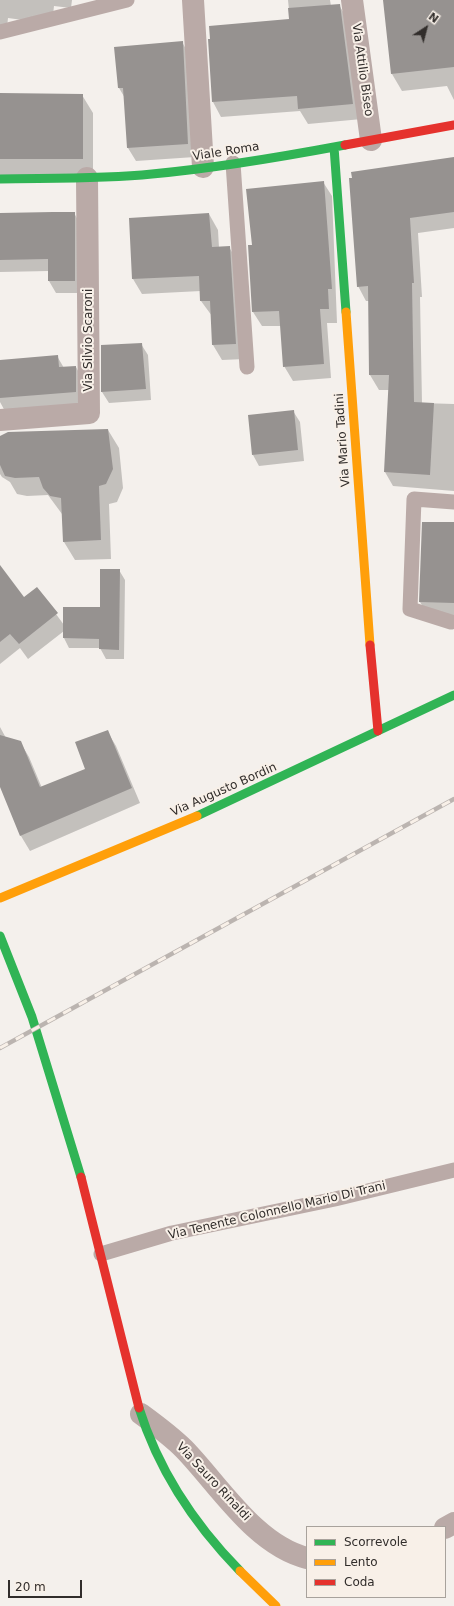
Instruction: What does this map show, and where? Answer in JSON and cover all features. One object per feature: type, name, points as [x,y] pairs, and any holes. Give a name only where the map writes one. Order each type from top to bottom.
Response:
[{"type":"street","points":[[193,0],[203,167]]},
{"type":"street","name":"Via Attilio Biseo","points":[[352,0],[371,140]]},
{"type":"street","name":"Viale Roma","points":[[0,179],[87,178],[166,173],[334,147],[454,125]]},
{"type":"street","name":"Via Mario Tadini","points":[[334,147],[370,650],[378,731]]},
{"type":"street","name":"Via Silvio Scaroni","points":[[0,420],[89,413],[87,178]]},
{"type":"street","name":"Via Augusto Bordin","points":[[0,898],[207,812],[454,695]]},
{"type":"street","points":[[0,936],[36,1028],[101,1254],[130,1378],[141,1414],[158,1457],[183,1501],[234,1566],[276,1606]]},
{"type":"street","name":"Via Sauro Rinaldi","points":[[141,1414],[183,1449],[220,1493],[262,1532],[293,1554],[306,1558]]},
{"type":"lane","points":[[0,32],[127,0]]},
{"type":"lane","points":[[233,163],[247,367]]},
{"type":"lane","points":[[451,622],[410,609],[414,499],[454,502]]},
{"type":"lane","name":"Via Tenente Colonnello Mario Di Trani","points":[[101,1254],[172,1233],[334,1199],[454,1170]]},
{"type":"building","points":[[383,0],[454,0],[454,67],[391,74]]},
{"type":"building","points":[[340,4],[353,104],[298,109],[297,96],[212,102],[208,39],[210,39],[209,26],[289,19],[288,8]]},
{"type":"building","points":[[183,41],[188,144],[127,148],[123,88],[118,88],[114,47]]},
{"type":"building","points":[[0,93],[83,94],[83,159],[0,159]]},
{"type":"building","points":[[454,157],[454,212],[410,218],[414,283],[412,283],[414,402],[434,403],[430,475],[384,472],[389,375],[369,375],[368,286],[357,287],[349,178],[352,178],[351,172]]},
{"type":"building","points":[[324,181],[332,289],[328,289],[329,309],[320,309],[324,364],[283,367],[279,311],[252,312],[248,245],[252,245],[246,189]]},
{"type":"building","points":[[75,212],[75,281],[48,281],[48,259],[0,260],[0,213]]},
{"type":"building","points":[[209,213],[212,247],[230,246],[236,344],[212,345],[210,301],[200,301],[199,276],[132,279],[129,218]]},
{"type":"building","points":[[142,343],[146,389],[101,392],[101,345]]},
{"type":"building","points":[[58,355],[59,367],[76,366],[76,392],[0,398],[0,360]]},
{"type":"building","points":[[294,410],[298,450],[252,455],[248,415]]},
{"type":"building","points":[[108,429],[113,469],[106,484],[99,486],[101,540],[63,542],[61,498],[50,496],[43,488],[39,477],[15,478],[5,476],[0,465],[0,436],[8,432]]},
{"type":"building","points":[[422,522],[454,522],[454,603],[419,602]]},
{"type":"building","points":[[0,565],[24,597],[37,587],[58,613],[19,644],[10,634],[0,642]]},
{"type":"building","points":[[100,569],[120,569],[119,650],[99,649],[99,639],[63,638],[63,607],[100,607]]},
{"type":"building","points":[[108,730],[132,788],[20,836],[0,787],[0,735],[21,741],[40,787],[85,769],[75,742]]},
{"type":"railway","points":[[0,1048],[454,799]]},
{"type":"traffic: fast","points":[[0,179],[133,176],[249,162],[345,145]]},
{"type":"traffic: fast","points":[[334,147],[346,312]]},
{"type":"traffic: fast","points":[[197,816],[454,695]]},
{"type":"traffic: fast","points":[[0,936],[32,1017],[81,1177]]},
{"type":"traffic: fast","points":[[139,1408],[156,1453],[180,1495],[208,1535],[240,1571]]},
{"type":"traffic: slow","points":[[346,312],[370,645]]},
{"type":"traffic: slow","points":[[0,898],[197,816]]},
{"type":"traffic: slow","points":[[240,1571],[276,1606]]},
{"type":"traffic: jam","points":[[345,145],[454,125]]},
{"type":"traffic: jam","points":[[370,645],[378,731]]},
{"type":"traffic: jam","points":[[81,1177],[139,1408]]}]
